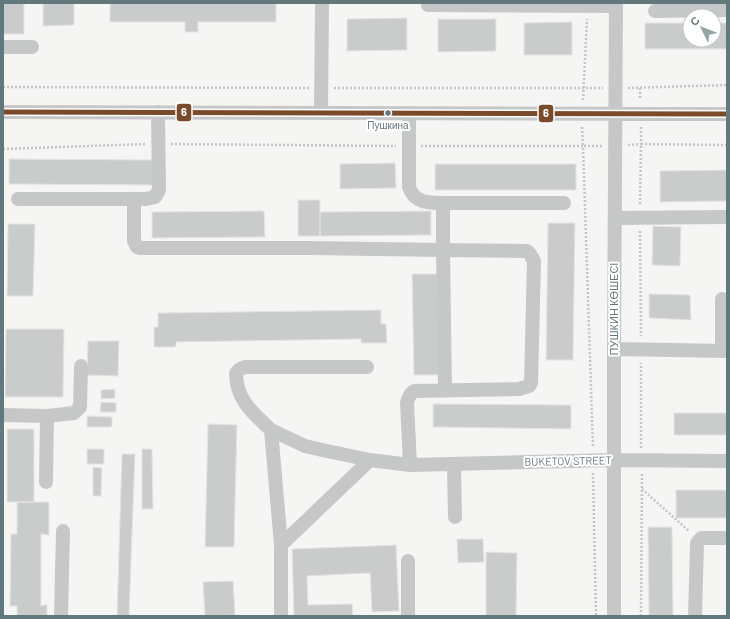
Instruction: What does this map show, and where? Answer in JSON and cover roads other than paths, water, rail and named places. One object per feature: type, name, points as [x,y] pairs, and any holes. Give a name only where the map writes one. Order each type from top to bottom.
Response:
[{"type":"street","points":[[321,113],[322,3]]},
{"type":"street","points":[[428,5],[616,4]]},
{"type":"street","name":"ПУШКИН КӨШЕСІ","points":[[614,616],[614,114],[616,88],[616,4]]},
{"type":"street","points":[[655,11],[727,10]]},
{"type":"street","points":[[3,47],[32,47]]},
{"type":"street","points":[[3,112],[727,114]]},
{"type":"street","points":[[18,199],[152,198],[158,193],[158,112]]},
{"type":"street","points":[[409,113],[409,183],[412,193],[417,198],[425,202],[443,203],[564,203]]},
{"type":"street","points":[[134,199],[134,241],[137,247],[140,248],[522,250],[530,254],[534,261],[532,378],[529,386],[519,389],[414,391],[408,398],[410,465]]},
{"type":"street","points":[[443,203],[445,390]]},
{"type":"street","points":[[615,218],[727,217]]},
{"type":"street","points":[[614,349],[725,351],[722,299]]},
{"type":"street","points":[[3,415],[47,416],[74,413],[78,411],[80,403],[81,366]]},
{"type":"street","name":"BUKETOV STREET","points":[[367,366],[245,367],[236,373],[236,382],[240,394],[247,406],[271,430],[305,446],[340,455],[370,460],[410,465],[614,460],[727,461]]},
{"type":"street","points":[[46,482],[47,416]]},
{"type":"street","points":[[271,430],[281,545],[281,616]]},
{"type":"street","points":[[281,545],[370,460]]},
{"type":"street","points":[[454,464],[455,517]]},
{"type":"street","points":[[61,616],[63,530]]},
{"type":"street","points":[[695,616],[696,547],[698,540],[701,538],[727,538]]},
{"type":"street","points":[[408,561],[408,616]]},
{"type":"place","name":"Пушкина","points":[[388,113]]}]
